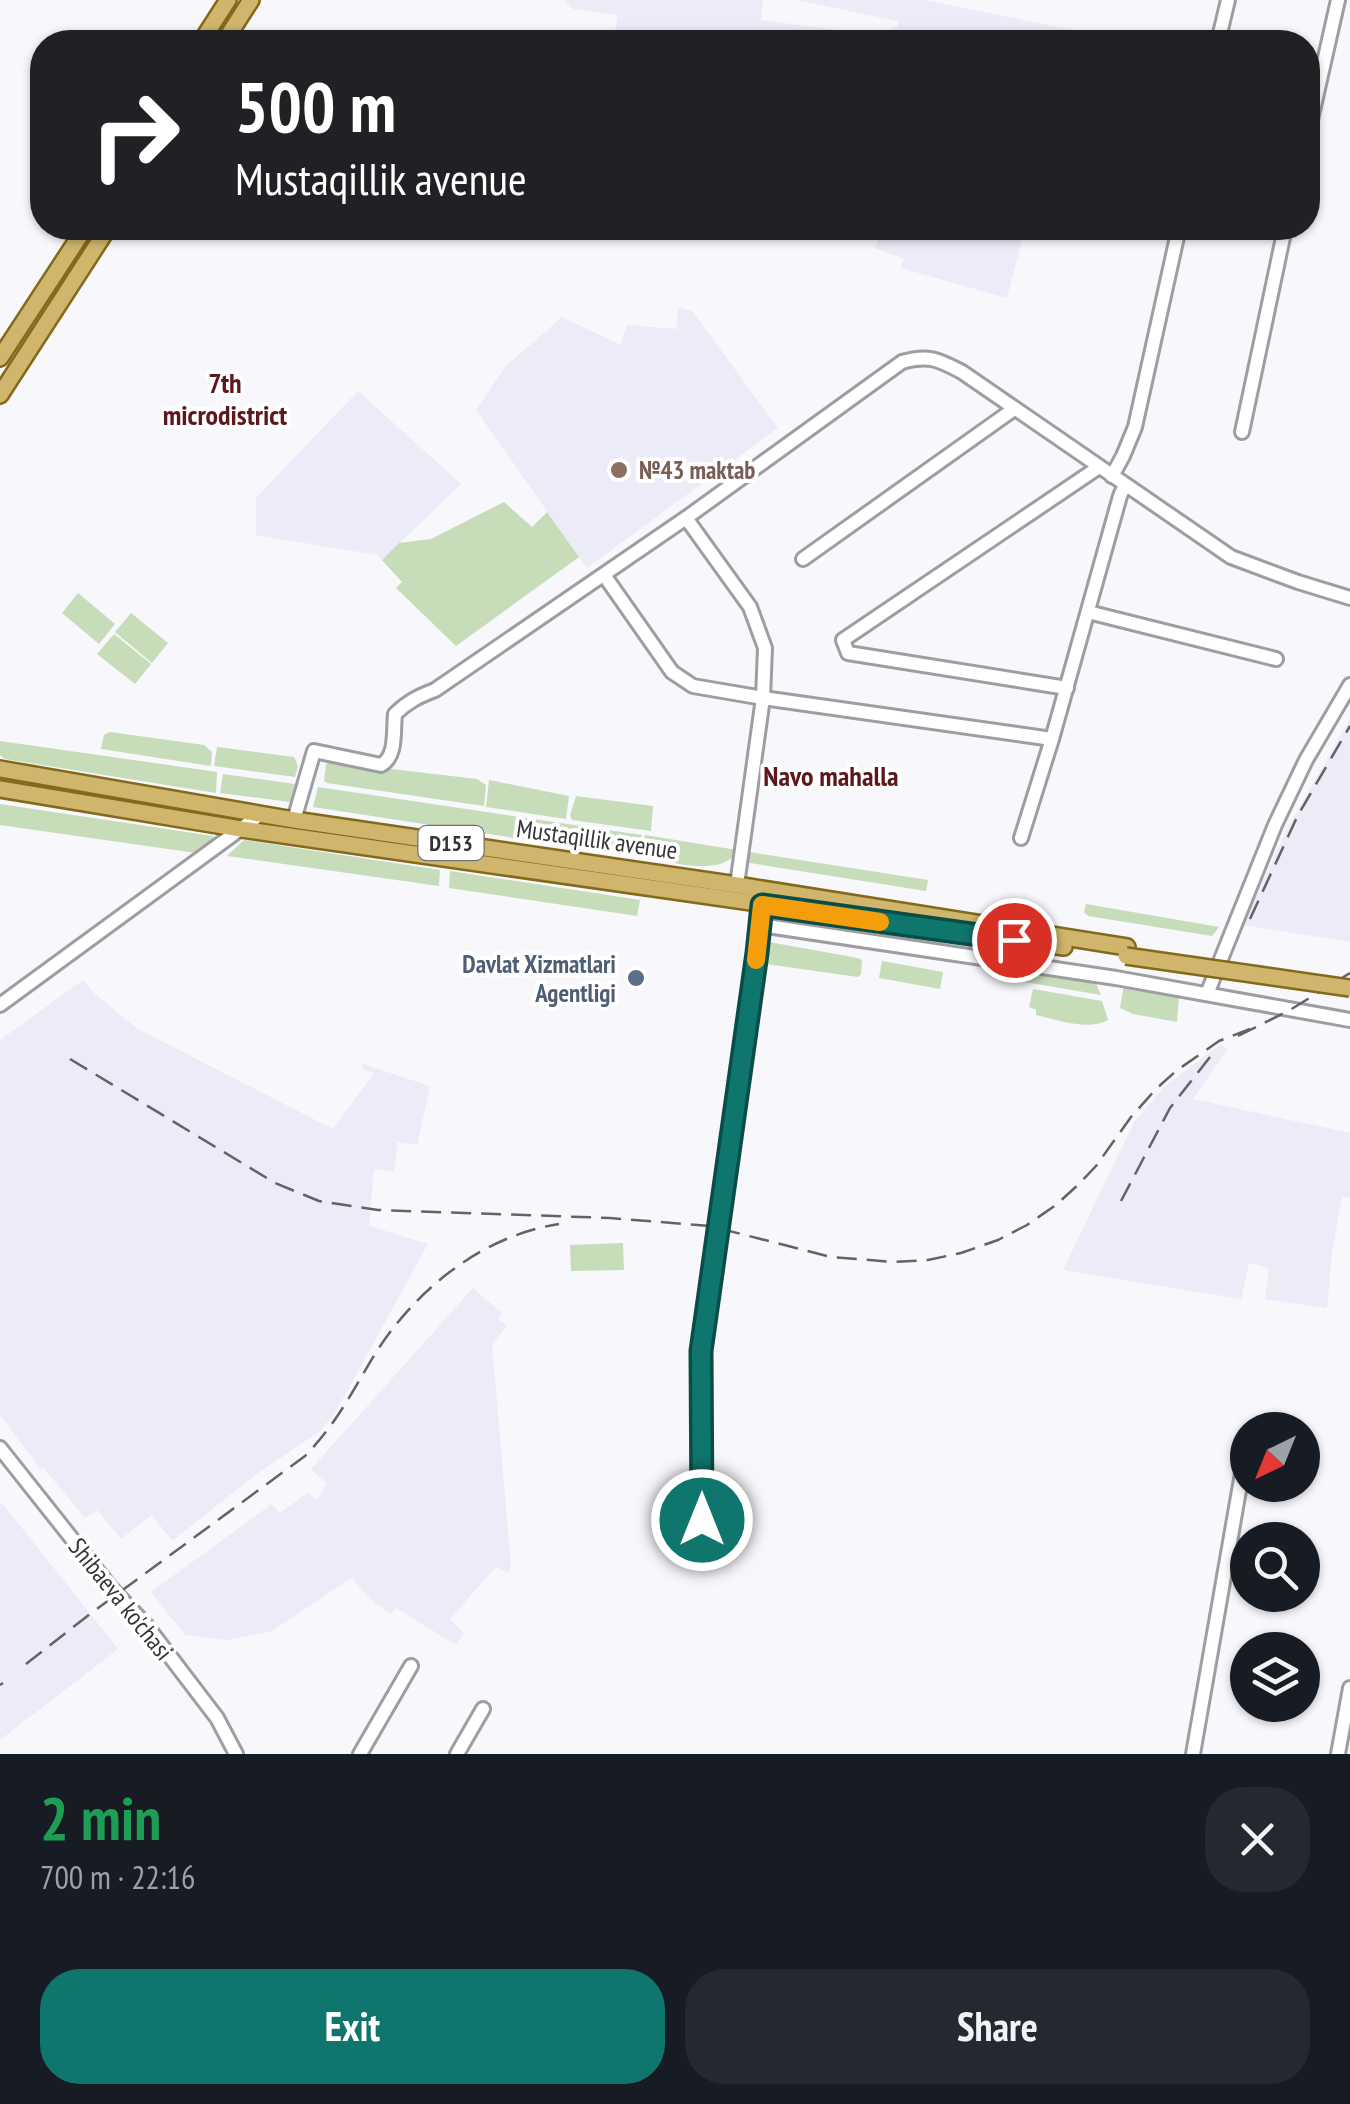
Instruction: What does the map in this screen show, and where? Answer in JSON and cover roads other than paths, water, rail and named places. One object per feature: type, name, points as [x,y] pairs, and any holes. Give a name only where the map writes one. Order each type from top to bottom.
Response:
[{"type":"main road","points":[[209,30],[228,0]]},
{"type":"main road","points":[[232,30],[251,0]]},
{"type":"main road","points":[[0,358],[77,240]]},
{"type":"main road","points":[[0,395],[100,240]]},
{"type":"main road","name":"Mustaqillik avenue","points":[[0,769],[261,814],[292,828],[762,905],[886,915]]},
{"type":"main road","name":"Mustaqillik avenue","points":[[0,790],[241,829],[292,828],[737,885],[886,915],[1126,952]]},
{"type":"main road","name":"D153","points":[[1126,952],[1350,979]]},
{"type":"main road","name":"D153","points":[[1126,952],[1350,988]]},
{"type":"street","points":[[1221,30],[1228,0]]},
{"type":"street","points":[[1320,83],[1338,0]]},
{"type":"street","points":[[1112,476],[1135,427],[1176,240]]},
{"type":"street","points":[[1242,432],[1282,240]]},
{"type":"street","points":[[292,828],[314,751],[380,766],[387,763],[391,757],[394,714],[403,706],[436,690],[686,518],[902,362],[918,357],[938,359],[962,372],[1231,557],[1350,598]]},
{"type":"street","points":[[804,559],[1014,410]]},
{"type":"street","points":[[1067,688],[848,652],[843,640],[1099,467]]},
{"type":"street","points":[[1021,838],[1126,485]]},
{"type":"street","points":[[686,518],[750,607],[765,648],[763,698],[737,885]]},
{"type":"street","points":[[604,574],[672,672],[693,686],[1052,739]]},
{"type":"street","points":[[1088,612],[1276,660]]},
{"type":"street","points":[[1207,994],[1275,825],[1306,760],[1350,685]]},
{"type":"street","points":[[0,1005],[261,814]]},
{"type":"street","points":[[702,1545],[701,1351],[762,905]]},
{"type":"street","points":[[760,925],[1350,1020]]},
{"type":"street","name":"Shibaeva ko'chasi","points":[[0,1448],[217,1718],[236,1754]]},
{"type":"street","points":[[1193,1754],[1237,1502]]},
{"type":"street","points":[[360,1754],[412,1666]]},
{"type":"street","points":[[1338,1754],[1350,1688]]},
{"type":"street","points":[[457,1754],[484,1709]]},
{"type":"railway","points":[[1250,919],[1298,815],[1350,726]]},
{"type":"railway","points":[[1238,1036],[1350,973]]},
{"type":"railway","points":[[70,1059],[275,1183],[319,1201],[378,1210],[610,1218],[710,1226],[831,1257],[894,1262],[961,1253],[1027,1225],[1079,1184],[1131,1117],[1176,1071],[1219,1041],[1250,1029]]},
{"type":"railway","points":[[1121,1201],[1170,1108],[1210,1057]]},
{"type":"railway","points":[[26,1664],[305,1456],[335,1419],[392,1330],[431,1287],[478,1253],[504,1240],[559,1224]]},
{"type":"place","name":"№43 maktab","points":[[619,470]]},
{"type":"place","name":"Davlat Xizmatlari Agentligi","points":[[636,978]]},
{"type":"district","name":"7th microdistrict","points":[[225,398]]},
{"type":"district","name":"Navo mahalla","points":[[831,775]]}]
